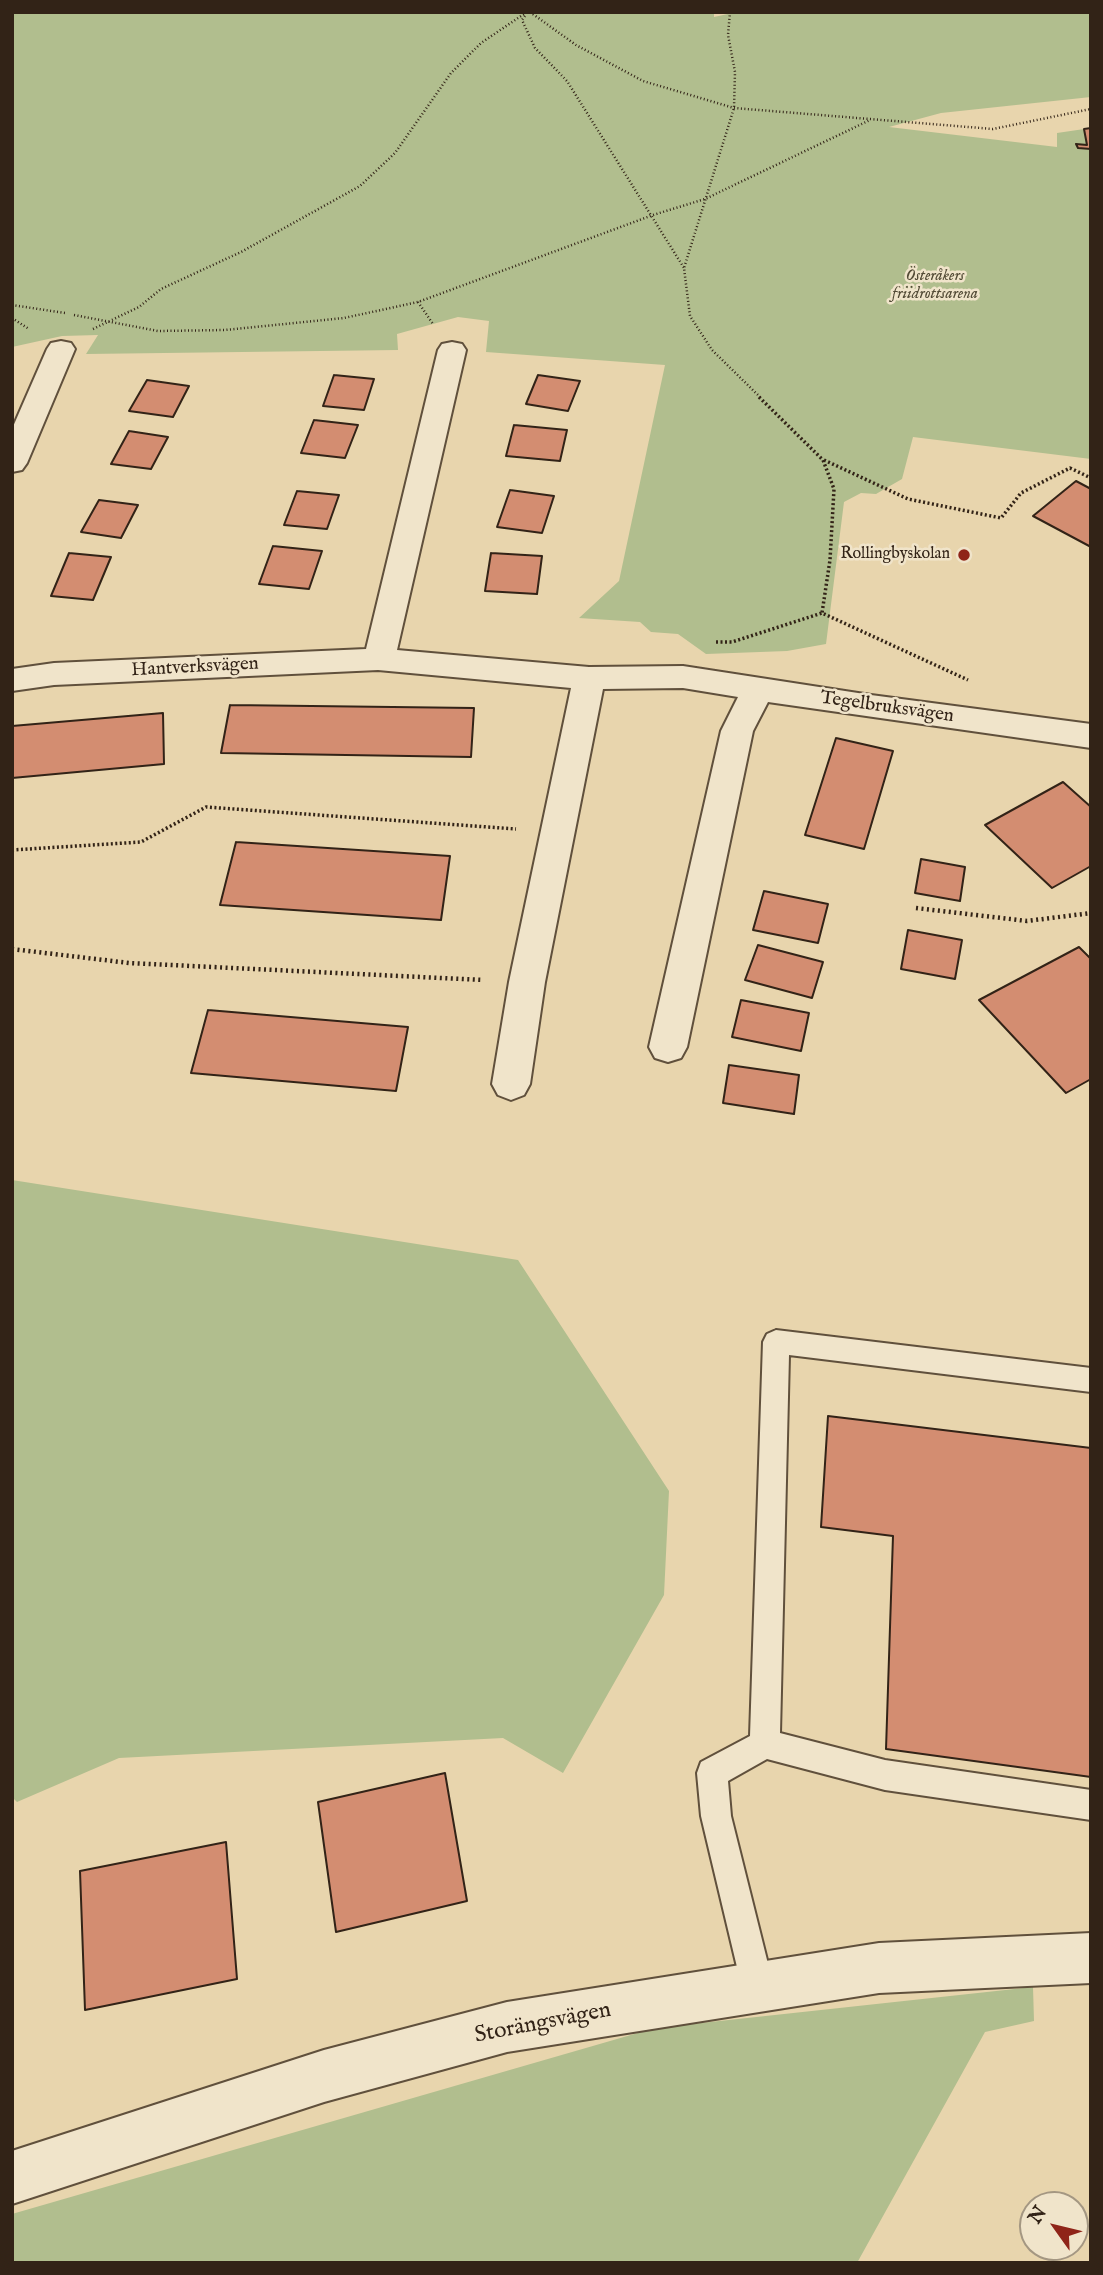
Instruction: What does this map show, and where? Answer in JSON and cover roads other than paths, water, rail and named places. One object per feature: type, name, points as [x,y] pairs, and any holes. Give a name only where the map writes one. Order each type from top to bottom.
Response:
[{"type":"street","points":[[12,463],[61,349]]},
{"type":"street","points":[[378,659],[387,633],[452,350]]},
{"type":"street","name":"Hantverksvägen","points":[[12,680],[54,674],[378,659],[589,678],[683,677]]},
{"type":"street","name":"Tegelbruksvägen","points":[[683,677],[871,707],[1091,736]]},
{"type":"street","points":[[511,1084],[527,982],[589,678]]},
{"type":"street","points":[[668,1047],[737,732],[759,688]]},
{"type":"street","name":"Storängsvägen","points":[[12,2178],[324,2076],[507,2026],[879,1968],[1091,1958]]},
{"type":"lane","points":[[765,1744],[776,1342],[1091,1380]]},
{"type":"lane","points":[[758,1988],[716,1816],[712,1773],[765,1744],[886,1775],[1091,1805]]},
{"type":"place","name":"Rollingbyskolan","points":[[964,555]]},
{"type":"park label","name":"Österåkers friidrottsarena","points":[[935,286]]}]
